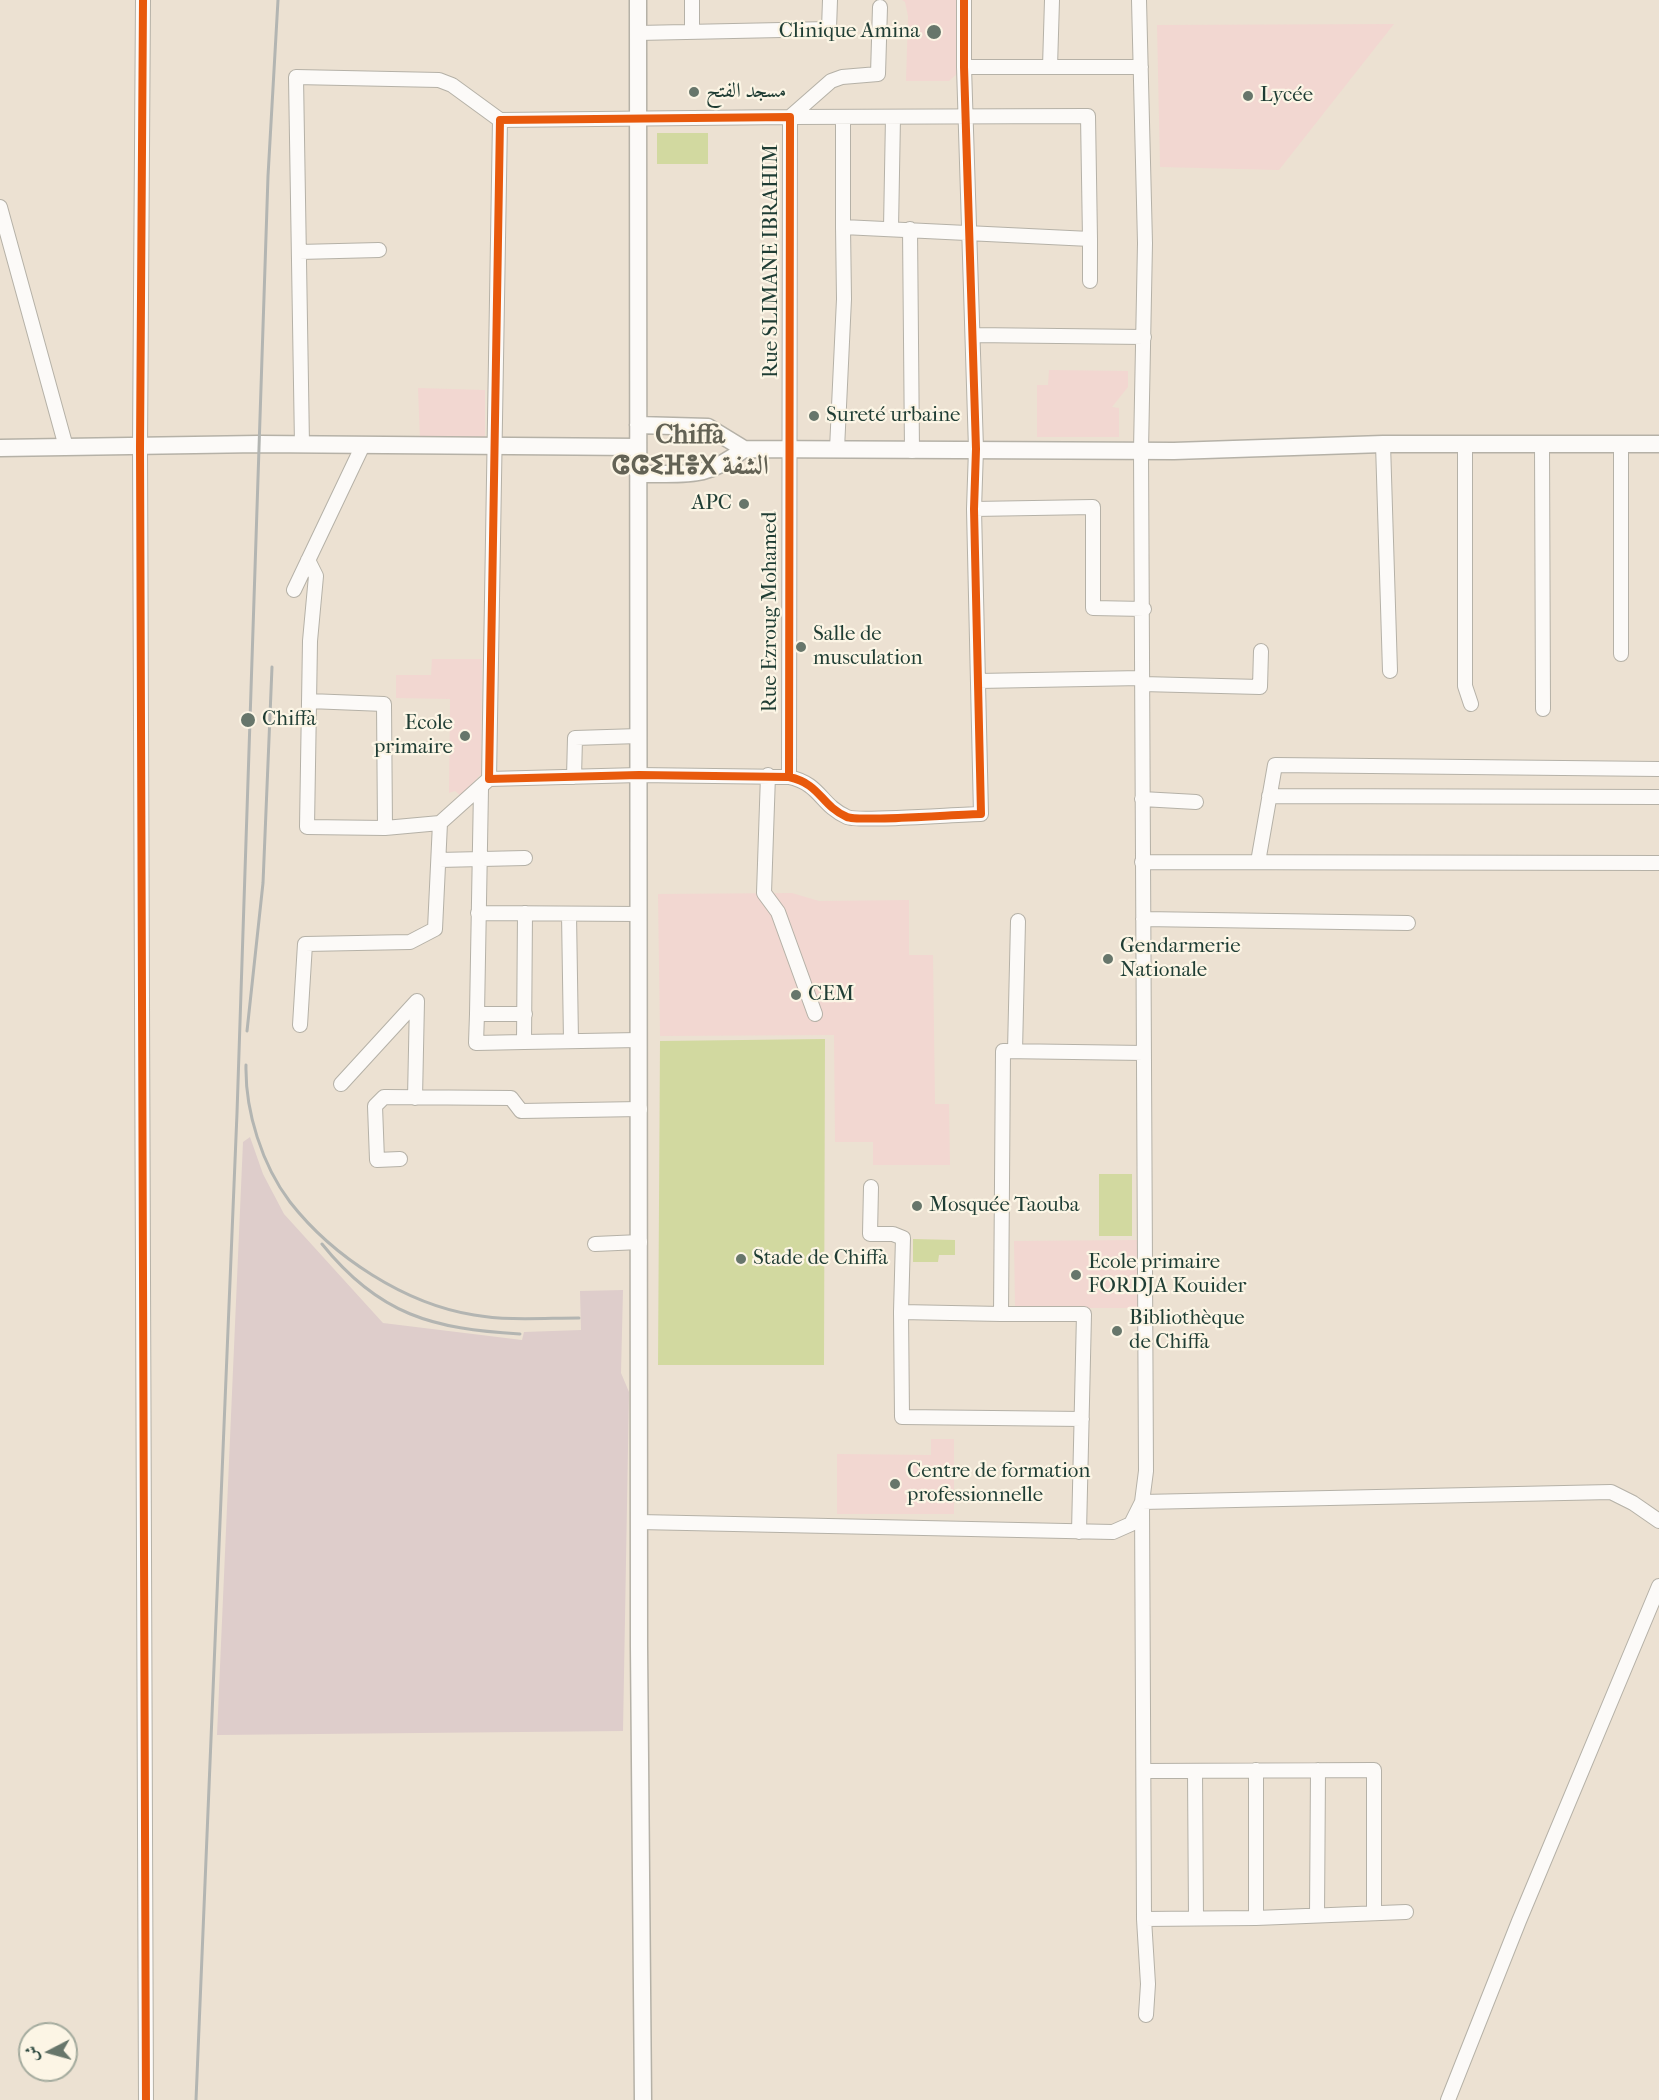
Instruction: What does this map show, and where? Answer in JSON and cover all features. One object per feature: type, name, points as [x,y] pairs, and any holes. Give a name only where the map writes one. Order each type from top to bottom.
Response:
[{"type":"main road","points":[[638,0],[639,1522],[643,2100]]},
{"type":"main road","points":[[638,425],[708,427],[744,449],[789,448],[912,452],[976,449],[1141,450],[1383,444],[1659,444]]},
{"type":"main road","points":[[0,448],[302,445],[496,448],[639,447]]},
{"type":"main road","points":[[638,474],[708,472],[727,463],[744,449]]},
{"type":"street","points":[[143,0],[140,447],[146,2100]]},
{"type":"street","points":[[692,0],[692,32]]},
{"type":"street","points":[[638,33],[829,30],[830,0]]},
{"type":"street","points":[[308,560],[316,576],[309,701],[307,828],[385,828],[440,823],[485,784],[639,775],[789,777],[801,780],[818,790],[825,802],[849,819],[981,814],[974,509],[976,449],[965,118],[964,0]]},
{"type":"street","points":[[1050,67],[1052,0]]},
{"type":"street","points":[[1139,0],[1145,243],[1141,450],[1144,609],[1142,862],[1146,1471],[1142,1502],[1144,1919],[1148,1984],[1146,2016]]},
{"type":"street","points":[[790,117],[831,81],[842,77],[878,74],[880,7]]},
{"type":"street","points":[[964,67],[1141,67]]},
{"type":"street","points":[[302,445],[296,77],[439,80],[452,85],[500,120],[496,448],[485,784],[479,859],[476,1043],[639,1040]]},
{"type":"street","points":[[790,117],[1088,116],[1090,280]]},
{"type":"street","name":"Rue SLIMANE IBRAHIM","points":[[500,120],[790,117],[789,448]]},
{"type":"street","points":[[891,228],[892,117]]},
{"type":"street","points":[[837,449],[844,299],[843,118]]},
{"type":"street","points":[[0,207],[66,447]]},
{"type":"street","points":[[843,226],[1090,239]]},
{"type":"street","points":[[910,229],[912,452]]},
{"type":"street","points":[[299,252],[379,250]]},
{"type":"street","points":[[973,335],[1144,337]]},
{"type":"street","points":[[1383,444],[1390,671]]},
{"type":"street","points":[[1465,444],[1465,686],[1471,704]]},
{"type":"street","points":[[1542,444],[1543,709]]},
{"type":"street","points":[[1622,444],[1622,654]]},
{"type":"street","points":[[294,590],[363,445]]},
{"type":"street","name":"Rue Ezroug Mohamed","points":[[789,448],[789,777]]},
{"type":"street","points":[[974,509],[1093,507],[1093,608],[1144,609]]},
{"type":"street","points":[[978,681],[1142,681],[1260,687],[1261,651]]},
{"type":"street","points":[[309,701],[384,704],[385,828]]},
{"type":"street","points":[[574,777],[575,738],[639,736]]},
{"type":"street","points":[[1258,862],[1275,765],[1659,769]]},
{"type":"street","points":[[768,775],[764,893],[778,912],[814,1014]]},
{"type":"street","points":[[1269,796],[1659,797]]},
{"type":"street","points":[[1142,799],[1196,802]]},
{"type":"street","points":[[300,1025],[304,944],[410,942],[435,929],[440,823]]},
{"type":"street","points":[[439,860],[525,858]]},
{"type":"street","points":[[1142,862],[1659,863]]},
{"type":"street","points":[[524,1042],[525,913]]},
{"type":"street","points":[[478,914],[639,914]]},
{"type":"street","points":[[569,914],[572,1041]]},
{"type":"street","points":[[1143,919],[1408,923]]},
{"type":"street","points":[[1015,1051],[1018,921]]},
{"type":"street","points":[[341,1084],[417,1001],[415,1098]]},
{"type":"street","points":[[477,1014],[525,1014]]},
{"type":"street","points":[[1000,1314],[1003,1051],[1144,1053]]},
{"type":"street","points":[[400,1160],[377,1160],[375,1106],[384,1097],[511,1098],[521,1111],[640,1109]]},
{"type":"street","points":[[871,1186],[870,1234],[893,1234],[903,1238],[902,1417],[1082,1419]]},
{"type":"street","points":[[595,1244],[640,1242]]},
{"type":"street","points":[[901,1312],[1084,1314],[1079,1532]]},
{"type":"street","points":[[1142,1502],[1611,1492],[1634,1503],[1659,1521]]},
{"type":"street","points":[[639,1522],[1113,1532],[1131,1524],[1142,1502]]},
{"type":"street","points":[[1448,2100],[1519,1921],[1659,1586]]},
{"type":"street","points":[[1256,1770],[1256,1918]]},
{"type":"street","points":[[1317,1915],[1318,1770]]},
{"type":"street","points":[[1144,1771],[1374,1770],[1374,1912]]},
{"type":"street","points":[[1195,1771],[1196,1918]]},
{"type":"street","points":[[1144,1919],[1256,1918],[1406,1912]]},
{"type":"shaded area","name":"Clinique Amina","points":[[902,0],[962,0],[958,73],[949,81],[906,81],[908,16],[905,2]]},
{"type":"shaded area","name":"Lycée","points":[[1394,24],[1279,170],[1160,167],[1157,25]]},
{"type":"shaded area","points":[[1049,370],[1128,371],[1128,387],[1112,407],[1119,408],[1119,437],[1037,437],[1037,385],[1048,385]]},
{"type":"shaded area","points":[[418,388],[485,390],[485,440],[420,440]]},
{"type":"shaded area","name":"Ecole primaire","points":[[432,659],[482,659],[481,774],[461,796],[455,791],[449,793],[450,699],[396,698],[396,675],[431,675]]},
{"type":"shaded area","name":"CEM","points":[[792,893],[819,901],[909,900],[909,955],[933,955],[935,1104],[949,1104],[950,1165],[873,1165],[873,1142],[835,1142],[834,1035],[660,1036],[658,894]]},
{"type":"shaded area","points":[[250,1137],[263,1174],[284,1214],[383,1323],[522,1340],[524,1332],[581,1330],[580,1291],[623,1290],[621,1373],[629,1392],[623,1731],[217,1735],[243,1142]]},
{"type":"shaded area","name":"Ecole primaire FORDJA Kouider","points":[[1137,1240],[1138,1308],[1015,1308],[1014,1241]]},
{"type":"shaded area","name":"Centre de formation professionnelle","points":[[931,1439],[954,1439],[954,1514],[837,1514],[837,1454],[931,1455]]},
{"type":"green space","points":[[657,133],[708,133],[708,164],[657,164]]},
{"type":"green space","name":"Stade de Chiffa","points":[[825,1039],[824,1365],[658,1365],[660,1041]]},
{"type":"green space","points":[[1099,1174],[1132,1174],[1132,1236],[1099,1236]]},
{"type":"green space","points":[[913,1239],[955,1240],[955,1255],[939,1255],[938,1262],[913,1262]]},
{"type":"railway","points":[[196,2100],[237,1113],[268,176],[278,0]]},
{"type":"railway","points":[[247,1031],[263,883],[272,667]]},
{"type":"railway","points":[[246,1065],[246,1083],[252,1119],[271,1171],[290,1202],[307,1222],[349,1259],[397,1289],[448,1309],[500,1318],[579,1318]]},
{"type":"railway","points":[[322,1244],[343,1268],[365,1287],[410,1314],[460,1328],[520,1334]]},
{"type":"cycle path","points":[[143,0],[140,447],[146,2100]]},
{"type":"cycle path","points":[[789,777],[790,117],[500,120],[489,779],[639,775],[789,777],[808,785],[831,807],[847,817],[889,818],[981,814],[974,509],[976,449],[964,0]]},
{"type":"place","name":"Clinique Amina","points":[[934,32]]},
{"type":"place","name":"مسجد الفتح","points":[[694,92]]},
{"type":"place","name":"Lycée","points":[[1248,96]]},
{"type":"place","name":"Sureté urbaine","points":[[814,416]]},
{"type":"place","name":"APC","points":[[744,504]]},
{"type":"place","name":"Salle de musculation","points":[[801,647]]},
{"type":"place","name":"Chiffa","points":[[248,720]]},
{"type":"place","name":"Ecole primaire","points":[[465,736]]},
{"type":"place","name":"Gendarmerie Nationale","points":[[1108,959]]},
{"type":"place","name":"CEM","points":[[796,995]]},
{"type":"place","name":"Mosquée Taouba","points":[[917,1206]]},
{"type":"place","name":"Stade de Chiffa","points":[[741,1259]]},
{"type":"place","name":"Ecole primaire FORDJA Kouider","points":[[1076,1275]]},
{"type":"place","name":"Bibliothèque de Chiffa","points":[[1117,1331]]},
{"type":"place","name":"Centre de formation professionnelle","points":[[895,1484]]},
{"type":"district","name":"Chiffa ⵛⵛⵉⴼⴻⵝ الشفة","points":[[690,452]]}]
